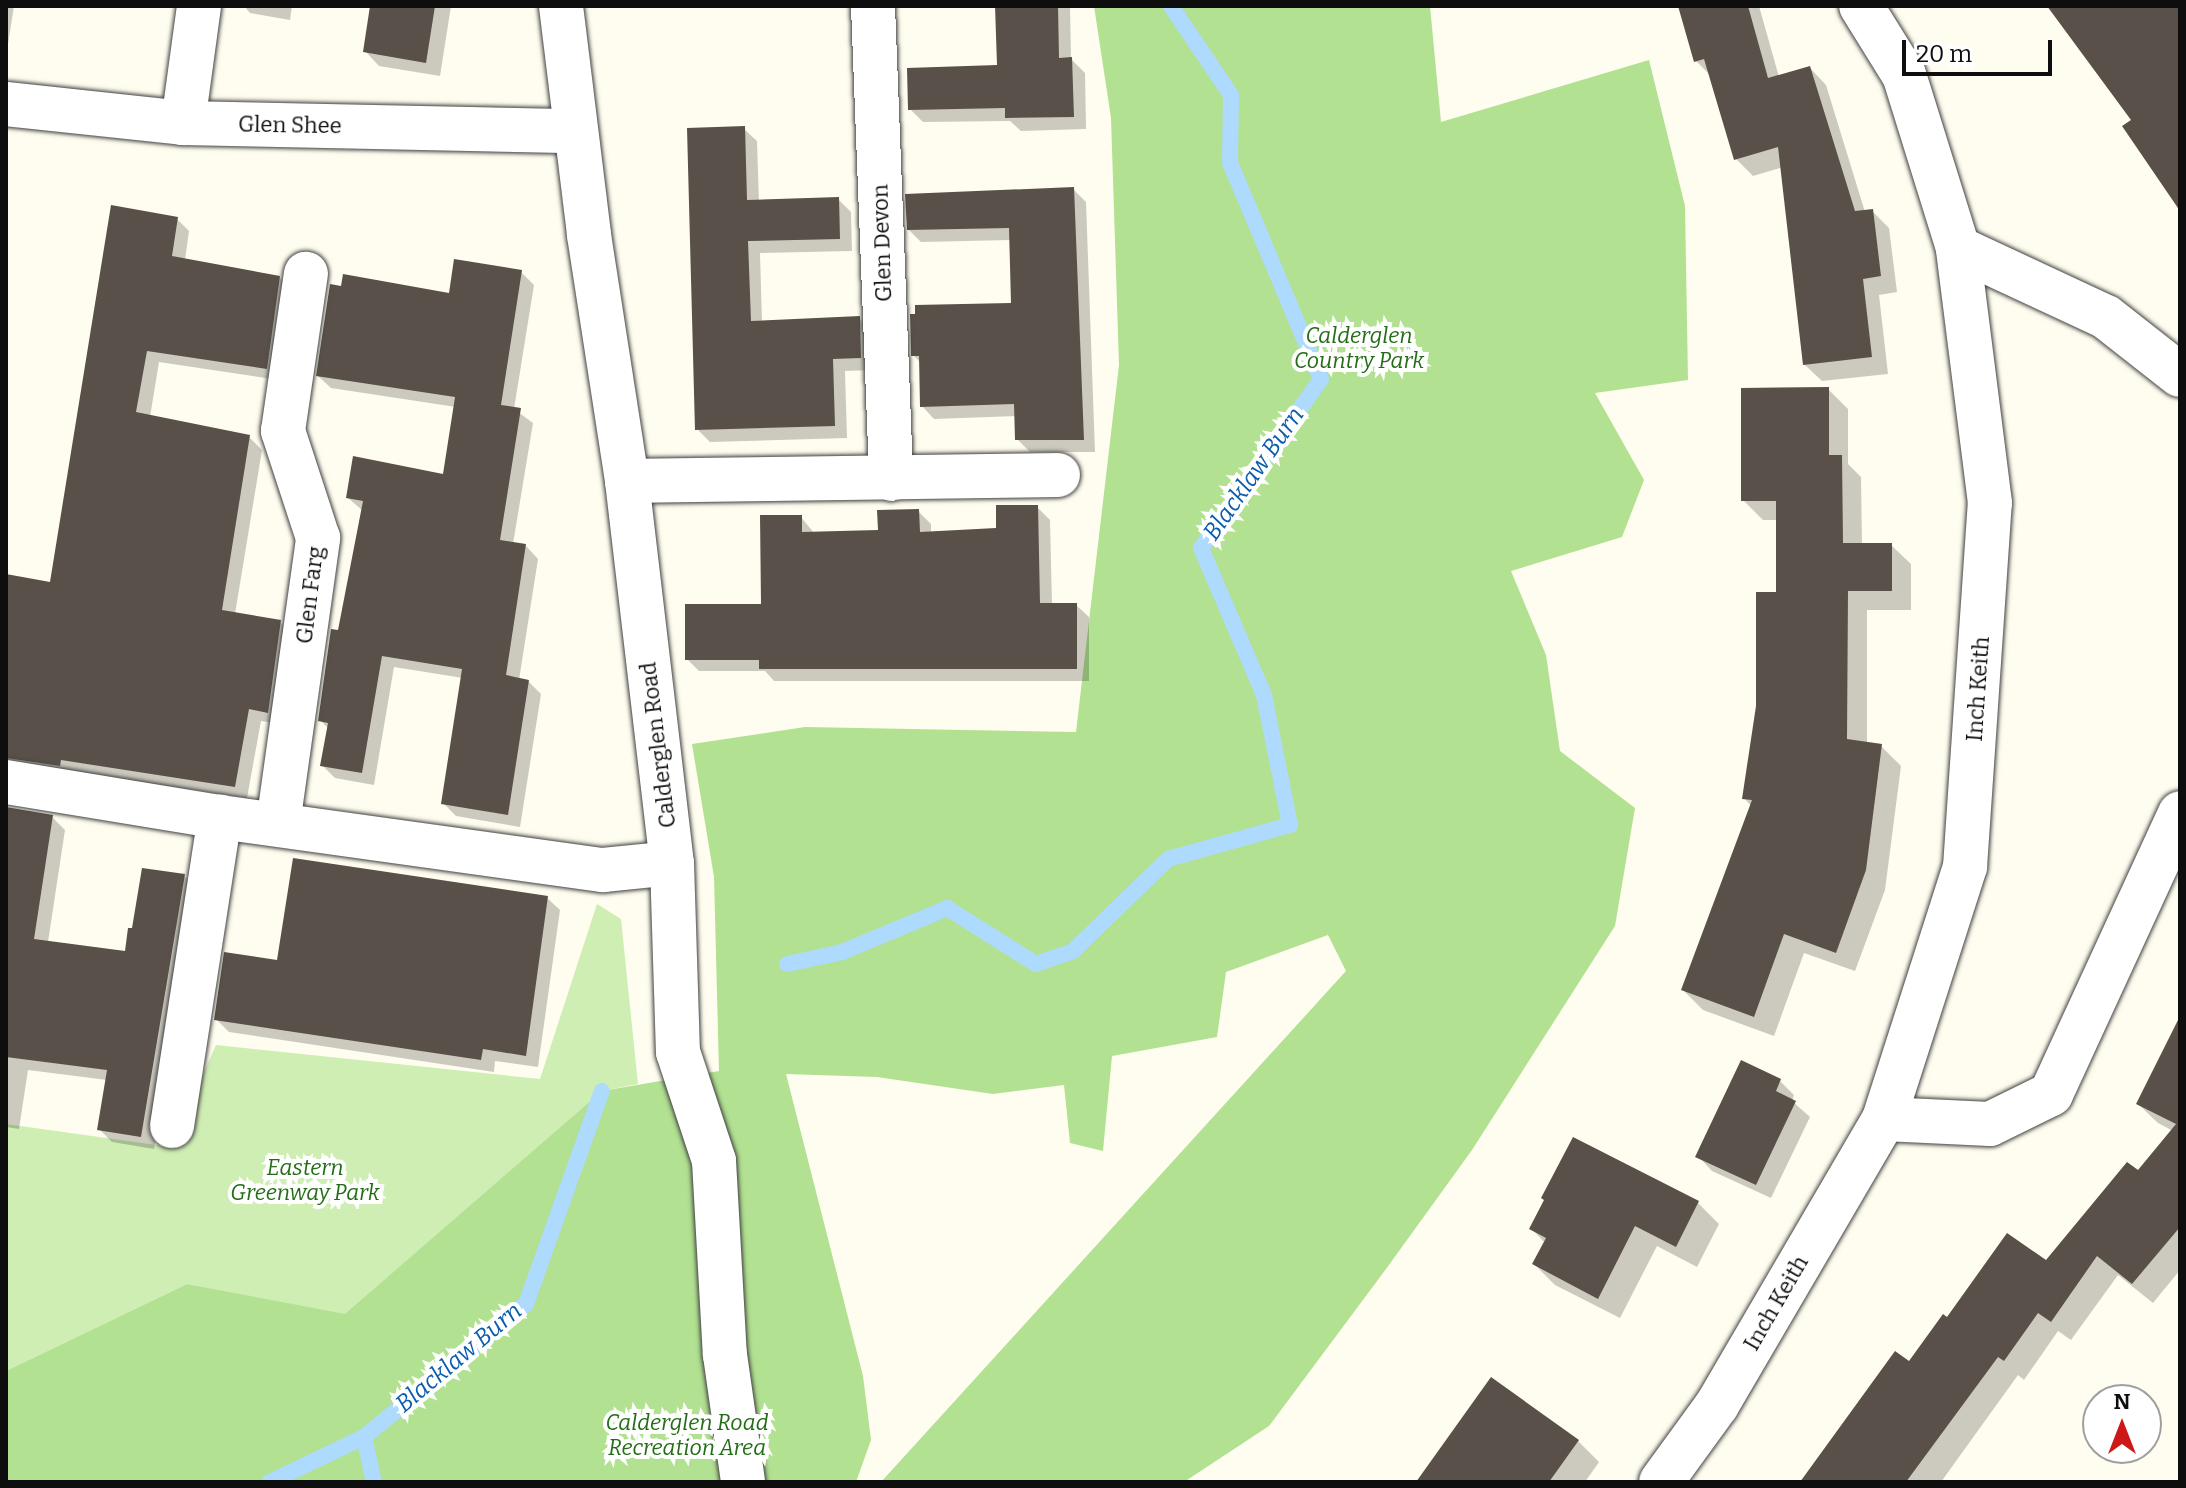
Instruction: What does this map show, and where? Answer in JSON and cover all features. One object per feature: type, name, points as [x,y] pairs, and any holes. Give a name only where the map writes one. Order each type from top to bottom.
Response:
[{"type":"street","points":[[183,123],[199,6]]},
{"type":"street","name":"Calderglen Road","points":[[561,6],[627,481],[672,863],[678,1052],[714,1161],[725,1355],[743,1482]]},
{"type":"street","name":"Glen Devon","points":[[873,6],[891,479]]},
{"type":"street","name":"Inch Keith","points":[[1661,1482],[1717,1405],[1884,1119],[1965,867],[1990,503],[1958,248],[1904,75],[1861,6]]},
{"type":"street","name":"Glen Shee","points":[[6,104],[183,123],[576,131]]},
{"type":"street","points":[[1958,248],[2106,317],[2180,375]]},
{"type":"street","name":"Glen Farg","points":[[278,824],[318,538],[283,431],[306,274]]},
{"type":"street","points":[[627,481],[1058,475]]},
{"type":"street","points":[[6,782],[220,817],[603,870],[672,863]]},
{"type":"street","points":[[1884,1119],[1990,1124],[2051,1094],[2180,813]]},
{"type":"street","points":[[172,1126],[220,817]]},
{"type":"green space","name":"Calderglen Country Park","points":[[1094,6],[1430,6],[1441,122],[1649,60],[1685,206],[1688,380],[1595,393],[1644,480],[1622,537],[1511,571],[1546,655],[1560,751],[1635,808],[1615,926],[1472,1150],[1386,1269],[1269,1426],[1184,1482],[881,1482],[1346,971],[1328,935],[1226,972],[1217,1037],[1112,1056],[1103,1151],[1070,1143],[1064,1085],[993,1094],[877,1077],[786,1074],[863,1376],[871,1440],[856,1482],[6,1482],[6,1371],[187,1284],[345,1314],[602,1091],[719,1071],[714,877],[692,744],[805,727],[1076,732],[1119,365],[1111,118]]},
{"type":"green space","name":"Eastern Greenway Park","points":[[597,904],[621,919],[638,1084],[602,1091],[345,1315],[187,1284],[6,1371],[6,1124],[171,1147],[216,1045],[540,1079]]},
{"type":"building","points":[[370,6],[435,6],[426,63],[363,52]]},
{"type":"building","points":[[995,6],[1058,6],[1059,58],[1072,57],[1074,117],[1005,118],[1005,108],[908,110],[907,68],[997,65]]},
{"type":"building","points":[[1678,6],[1748,6],[1768,78],[1810,66],[1855,211],[1873,209],[1881,276],[1863,279],[1872,357],[1803,365],[1778,147],[1734,160],[1704,59],[1694,62]]},
{"type":"building","points":[[2047,6],[2180,6],[2180,211],[2122,126],[2131,120]]},
{"type":"building","points":[[745,126],[747,200],[839,197],[840,239],[748,241],[751,321],[860,316],[861,358],[833,359],[835,426],[695,430],[687,128]]},
{"type":"building","points":[[1074,187],[1084,440],[1015,440],[1014,404],[920,407],[919,356],[911,356],[910,314],[915,314],[915,305],[1011,303],[1009,228],[907,230],[905,194]]},
{"type":"building","points":[[111,205],[178,217],[172,256],[280,276],[267,369],[147,351],[136,412],[250,435],[222,610],[281,620],[268,713],[249,709],[235,787],[61,760],[60,766],[6,758],[6,574],[50,582]]},
{"type":"building","points":[[454,259],[522,270],[501,405],[521,408],[500,540],[526,544],[506,675],[529,680],[508,815],[441,804],[462,669],[382,656],[362,773],[320,766],[328,723],[318,721],[331,629],[338,630],[363,501],[346,498],[353,456],[443,474],[455,397],[316,376],[330,284],[341,286],[343,274],[449,293]]},
{"type":"building","points":[[1829,387],[1829,455],[1842,455],[1843,543],[1892,543],[1892,591],[1848,591],[1847,739],[1882,744],[1866,870],[1836,953],[1784,934],[1754,1017],[1681,990],[1752,800],[1742,799],[1756,706],[1756,592],[1776,592],[1776,501],[1741,501],[1741,388]]},
{"type":"building","points":[[996,505],[1038,505],[1040,603],[1077,603],[1077,669],[759,669],[759,660],[685,660],[685,604],[761,604],[760,515],[802,515],[802,532],[878,530],[877,510],[919,509],[920,532],[996,528]]},
{"type":"building","points":[[6,807],[53,815],[34,939],[125,951],[142,868],[185,874],[141,1137],[97,1130],[107,1070],[6,1057]]},
{"type":"building","points":[[293,858],[548,896],[526,1056],[483,1049],[481,1060],[214,1020],[224,952],[277,960]]},
{"type":"building","points":[[2180,1016],[2180,1227],[2132,1284],[2097,1256],[2051,1322],[2038,1313],[2004,1361],[1998,1357],[1906,1482],[1800,1482],[1895,1351],[1909,1361],[1943,1314],[1947,1317],[2007,1233],[2046,1260],[2127,1162],[2138,1170],[2176,1124],[2136,1104]]},
{"type":"building","points":[[1741,1060],[1781,1079],[1776,1091],[1796,1101],[1756,1185],[1695,1157]]},
{"type":"building","points":[[1573,1137],[1699,1201],[1676,1247],[1635,1226],[1598,1299],[1532,1264],[1546,1238],[1529,1229],[1544,1200],[1541,1198]]},
{"type":"building","points":[[1491,1377],[1579,1440],[1549,1482],[1416,1482]]},
{"type":"waterway","name":"Blacklaw Burn","points":[[787,964],[842,952],[947,908],[1036,964],[1073,951],[1168,859],[1290,825],[1264,695],[1201,548],[1321,379],[1230,163],[1231,95],[1171,6]]},
{"type":"waterway","name":"Blacklaw Burn","points":[[374,1482],[364,1437],[526,1304],[602,1091]]},
{"type":"waterway","points":[[270,1482],[364,1437]]},
{"type":"park label","name":"Calderglen Road Recreation Area","points":[[687,1434]]}]
